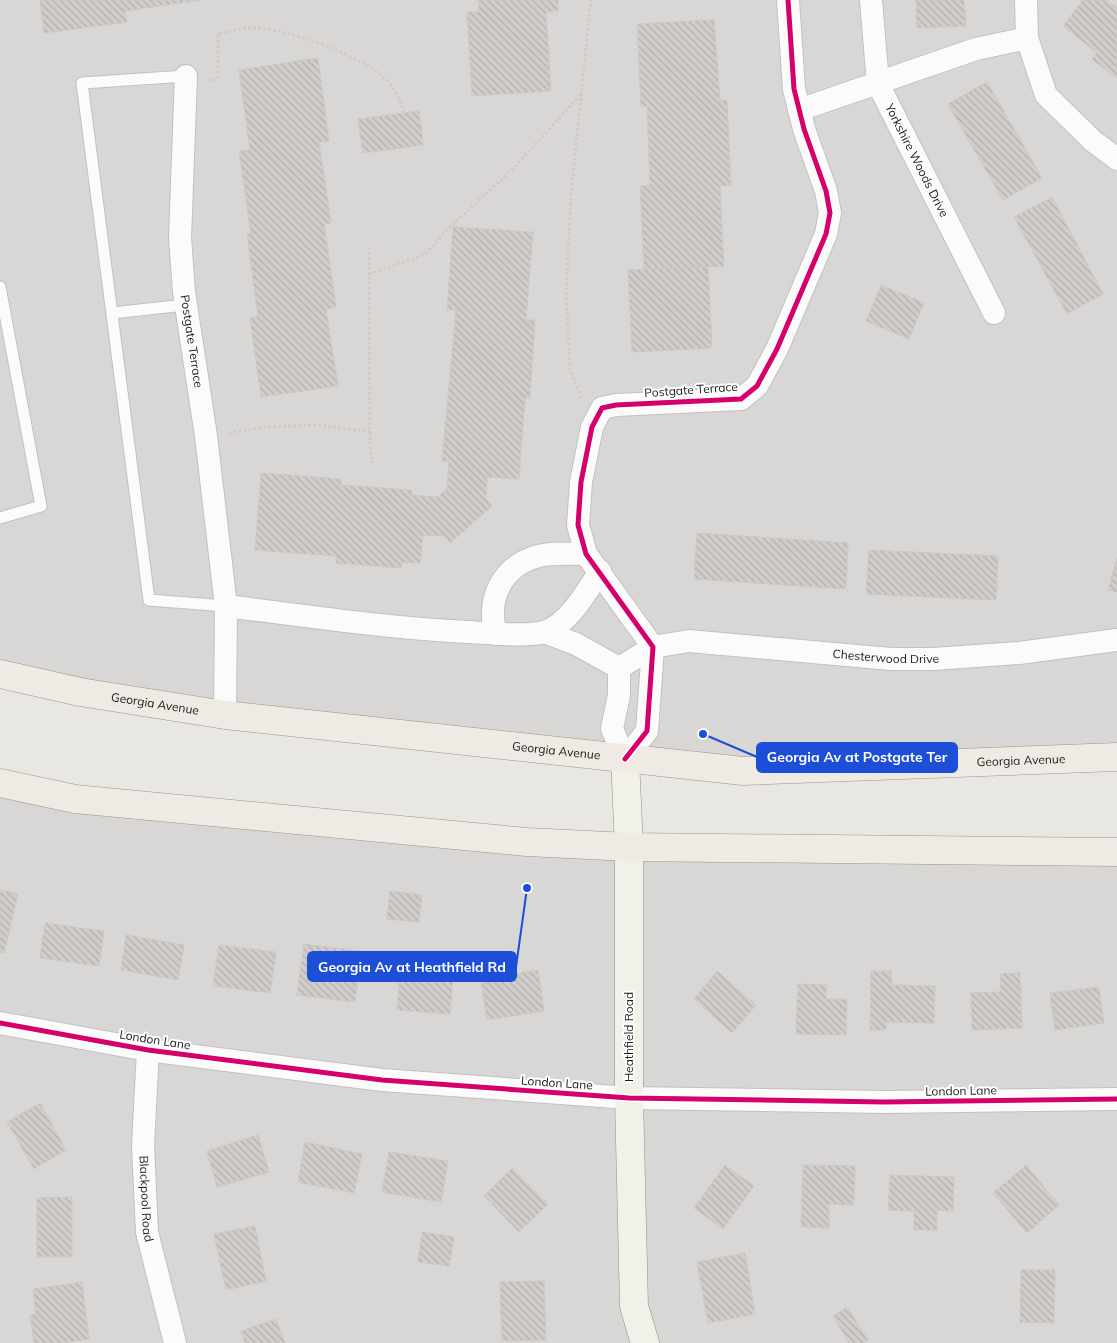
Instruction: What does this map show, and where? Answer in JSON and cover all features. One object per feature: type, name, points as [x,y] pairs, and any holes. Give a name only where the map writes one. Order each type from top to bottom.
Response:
[{"type":"main road","name":"Georgia Avenue","points":[[0,674],[80,692],[225,715],[744,771],[1117,757]]},
{"type":"main road","points":[[0,783],[75,799],[527,842],[629,847],[1117,852]]},
{"type":"street","name":"Postgate Terrace","points":[[653,647],[586,554],[578,525],[581,482],[592,427],[602,408],[616,404],[741,398],[757,386],[777,348],[822,242],[830,213],[826,191],[799,110],[794,89],[788,0]]},
{"type":"street","name":"Yorkshire Woods Drive","points":[[871,0],[878,84],[994,313]]},
{"type":"street","points":[[1026,0],[1026,38],[1046,95],[1093,141],[1117,159]]},
{"type":"street","points":[[799,110],[976,49],[1026,38]]},
{"type":"street","name":"Postgate Terrace","points":[[186,80],[180,237],[185,305],[206,436],[226,606],[225,715]]},
{"type":"street","points":[[496,634],[492,602],[500,583],[520,563],[536,556],[586,554]]},
{"type":"street","points":[[544,632],[556,626],[569,614],[600,571]]},
{"type":"street","points":[[226,606],[410,629],[496,634],[544,632],[576,644],[619,668]]},
{"type":"street","name":"Chesterwood Drive","points":[[653,647],[689,641],[891,659],[933,659],[1019,653],[1117,640]]},
{"type":"street","points":[[619,668],[653,647]]},
{"type":"street","points":[[619,668],[619,695],[612,729],[625,759],[647,731],[653,647]]},
{"type":"street","name":"Heathfield Road","points":[[625,759],[629,847],[629,1098],[634,1306],[645,1343]]},
{"type":"street","name":"London Lane","points":[[0,1023],[148,1050],[382,1080],[629,1098],[884,1102],[1117,1099]]},
{"type":"street","name":"Blackpool Road","points":[[148,1050],[143,1146],[147,1232],[175,1343]]},
{"type":"lane","points":[[186,80],[82,83],[149,600],[226,606]]},
{"type":"lane","points":[[0,287],[41,506],[0,518]]},
{"type":"lane","points":[[112,313],[185,305]]},
{"type":"path","points":[[591,0],[571,194],[566,297],[570,369],[592,427]]},
{"type":"path","points":[[186,80],[218,79],[218,34],[253,28],[274,29],[299,36],[361,61],[377,71],[389,83],[399,98],[404,112]]},
{"type":"path","points":[[369,274],[424,255],[448,229],[512,169],[582,93]]},
{"type":"path","points":[[369,247],[370,432],[373,463]]},
{"type":"path","points":[[206,436],[264,427],[322,425],[370,432]]},
{"type":"shaded area","points":[[0,0],[1117,0],[1117,757],[743,771],[0,674]]},
{"type":"shaded area","points":[[0,780],[527,842],[1117,852],[1117,1343],[0,1343]]},
{"type":"building","points":[[40,0],[202,0],[125,11],[127,22],[44,33]]},
{"type":"building","points":[[478,0],[558,0],[558,11],[546,12],[551,91],[472,96],[467,12],[479,12]]},
{"type":"building","points":[[916,0],[964,0],[966,26],[917,28]]},
{"type":"building","points":[[1083,0],[1107,0],[1117,8],[1117,79],[1092,59],[1097,53],[1063,26]]},
{"type":"building","points":[[714,20],[720,101],[727,100],[731,185],[720,186],[724,266],[644,269],[640,186],[650,185],[647,106],[641,107],[637,24]]},
{"type":"building","points":[[318,58],[329,141],[319,142],[331,223],[324,224],[336,307],[326,309],[338,386],[261,397],[250,318],[258,316],[247,234],[251,233],[239,151],[250,150],[239,70]]},
{"type":"building","points":[[987,82],[1042,178],[1003,200],[948,104]]},
{"type":"building","points":[[419,111],[423,145],[363,153],[358,119]]},
{"type":"building","points":[[1052,197],[1103,294],[1067,314],[1014,217]]},
{"type":"building","points":[[453,227],[533,232],[526,320],[535,320],[530,398],[525,398],[519,479],[487,477],[486,499],[492,506],[450,543],[445,536],[423,535],[420,563],[402,562],[401,568],[336,563],[336,556],[255,550],[261,473],[341,479],[341,485],[412,490],[411,495],[438,497],[447,489],[449,461],[442,461],[456,310],[447,310]]},
{"type":"building","points":[[708,267],[712,348],[632,352],[628,270]]},
{"type":"building","points":[[881,285],[924,303],[909,339],[866,321]]},
{"type":"building","points":[[697,533],[848,543],[846,589],[694,579]]},
{"type":"building","points":[[869,550],[998,556],[996,600],[866,594]]},
{"type":"building","points":[[1117,558],[1117,592],[1108,590]]},
{"type":"building","points":[[0,890],[18,894],[4,953],[0,952]]},
{"type":"building","points":[[390,891],[422,895],[419,922],[387,919]]},
{"type":"building","points":[[45,923],[104,931],[99,966],[40,958]]},
{"type":"building","points":[[126,935],[184,945],[178,980],[121,970]]},
{"type":"building","points":[[304,944],[361,951],[355,1002],[297,995]]},
{"type":"building","points":[[219,945],[276,952],[270,993],[213,986]]},
{"type":"building","points":[[504,963],[506,975],[538,970],[544,1011],[487,1020],[479,967]]},
{"type":"building","points":[[717,971],[756,1005],[732,1033],[694,999]]},
{"type":"building","points":[[871,971],[891,971],[892,985],[935,986],[934,1023],[886,1022],[886,1030],[870,1030]]},
{"type":"building","points":[[400,973],[453,977],[450,1014],[397,1010]]},
{"type":"building","points":[[1020,973],[1022,1028],[972,1030],[971,993],[1001,992],[1000,974]]},
{"type":"building","points":[[798,984],[827,985],[826,999],[847,999],[846,1035],[796,1034]]},
{"type":"building","points":[[1099,987],[1104,1023],[1055,1030],[1050,993]]},
{"type":"building","points":[[40,1103],[66,1150],[34,1169],[7,1122]]},
{"type":"building","points":[[258,1135],[269,1172],[217,1187],[207,1151]]},
{"type":"building","points":[[305,1142],[362,1154],[354,1193],[298,1182]]},
{"type":"building","points":[[389,1152],[448,1161],[441,1202],[382,1192]]},
{"type":"building","points":[[725,1165],[754,1186],[723,1229],[694,1208]]},
{"type":"building","points":[[803,1165],[855,1166],[854,1205],[829,1204],[829,1228],[801,1227]]},
{"type":"building","points":[[1026,1165],[1059,1205],[1027,1233],[993,1193]]},
{"type":"building","points":[[512,1168],[548,1204],[519,1232],[484,1196]]},
{"type":"building","points":[[890,1175],[954,1177],[953,1211],[937,1210],[937,1230],[914,1230],[914,1211],[888,1210]]},
{"type":"building","points":[[72,1197],[72,1257],[37,1257],[37,1198]]},
{"type":"building","points":[[255,1226],[266,1281],[226,1290],[214,1234]]},
{"type":"building","points":[[422,1232],[454,1237],[449,1266],[418,1262]]},
{"type":"building","points":[[745,1253],[755,1314],[708,1323],[697,1262]]},
{"type":"building","points":[[1021,1270],[1055,1270],[1054,1323],[1020,1322]]},
{"type":"building","points":[[544,1281],[546,1340],[502,1341],[500,1282]]},
{"type":"building","points":[[82,1282],[89,1339],[62,1343],[34,1343],[30,1315],[36,1314],[33,1289]]},
{"type":"building","points":[[847,1307],[868,1340],[864,1343],[849,1343],[833,1316]]},
{"type":"building","points":[[276,1319],[285,1343],[245,1343],[241,1331]]},
{"type":"cycle path","points":[[625,759],[647,731],[653,647],[586,554],[578,525],[581,482],[592,427],[602,408],[616,405],[741,399],[757,386],[777,349],[826,234],[830,213],[826,191],[804,129],[794,89],[788,0]]},
{"type":"cycle path","points":[[0,1023],[148,1050],[382,1080],[629,1098],[884,1102],[1117,1099]]},
{"type":"place","name":"Georgia Av at Postgate Ter","points":[[703,734]]},
{"type":"place","name":"Georgia Av at Heathfield Rd","points":[[527,888]]}]
